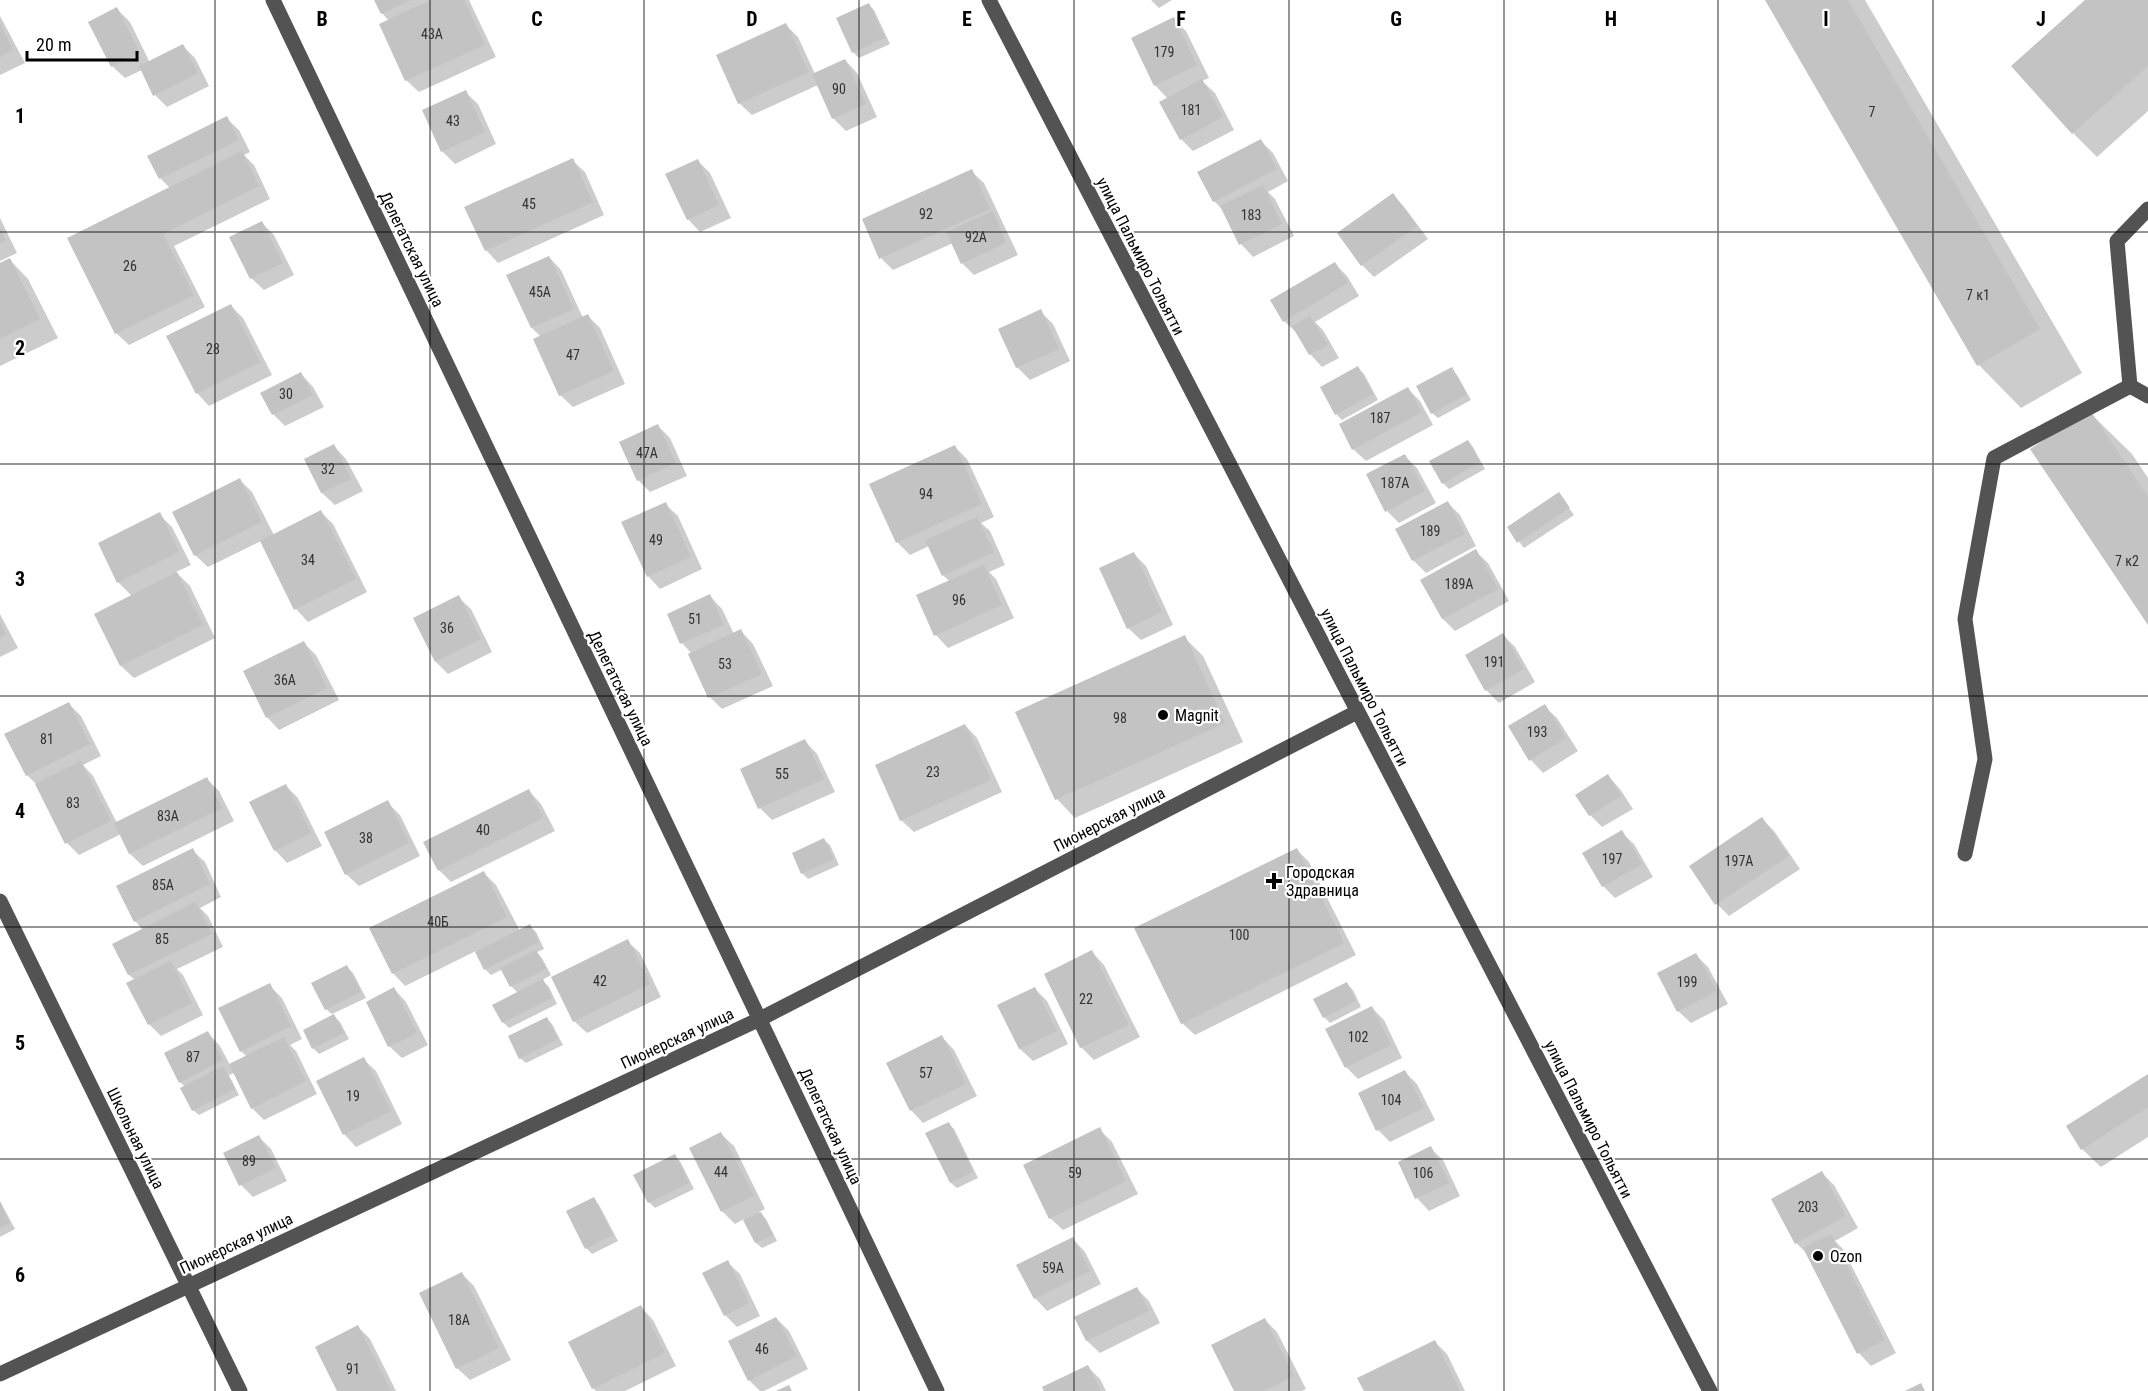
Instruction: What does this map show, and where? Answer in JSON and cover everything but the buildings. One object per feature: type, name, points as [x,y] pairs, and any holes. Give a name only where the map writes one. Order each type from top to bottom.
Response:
[{"type":"street","name":"Делегатская улица","points":[[273,0],[937,1391]]},
{"type":"street","name":"улица Пальмиро Тольятти","points":[[989,0],[1710,1391]]},
{"type":"street","points":[[2130,386],[2118,242],[2148,209]]},
{"type":"street","points":[[2130,386],[2148,396]]},
{"type":"street","points":[[1965,854],[1985,759],[1965,619],[1994,458],[2130,386]]},
{"type":"street","name":"Пионерская улица","points":[[0,1374],[760,1019],[1357,712]]},
{"type":"street","name":"Школьная улица","points":[[0,901],[240,1391]]},
{"type":"place","name":"Magnit","points":[[1163,715]]},
{"type":"place","name":"Городская Здравница","points":[[1274,881]]},
{"type":"place","name":"Ozon","points":[[1818,1256]]}]
